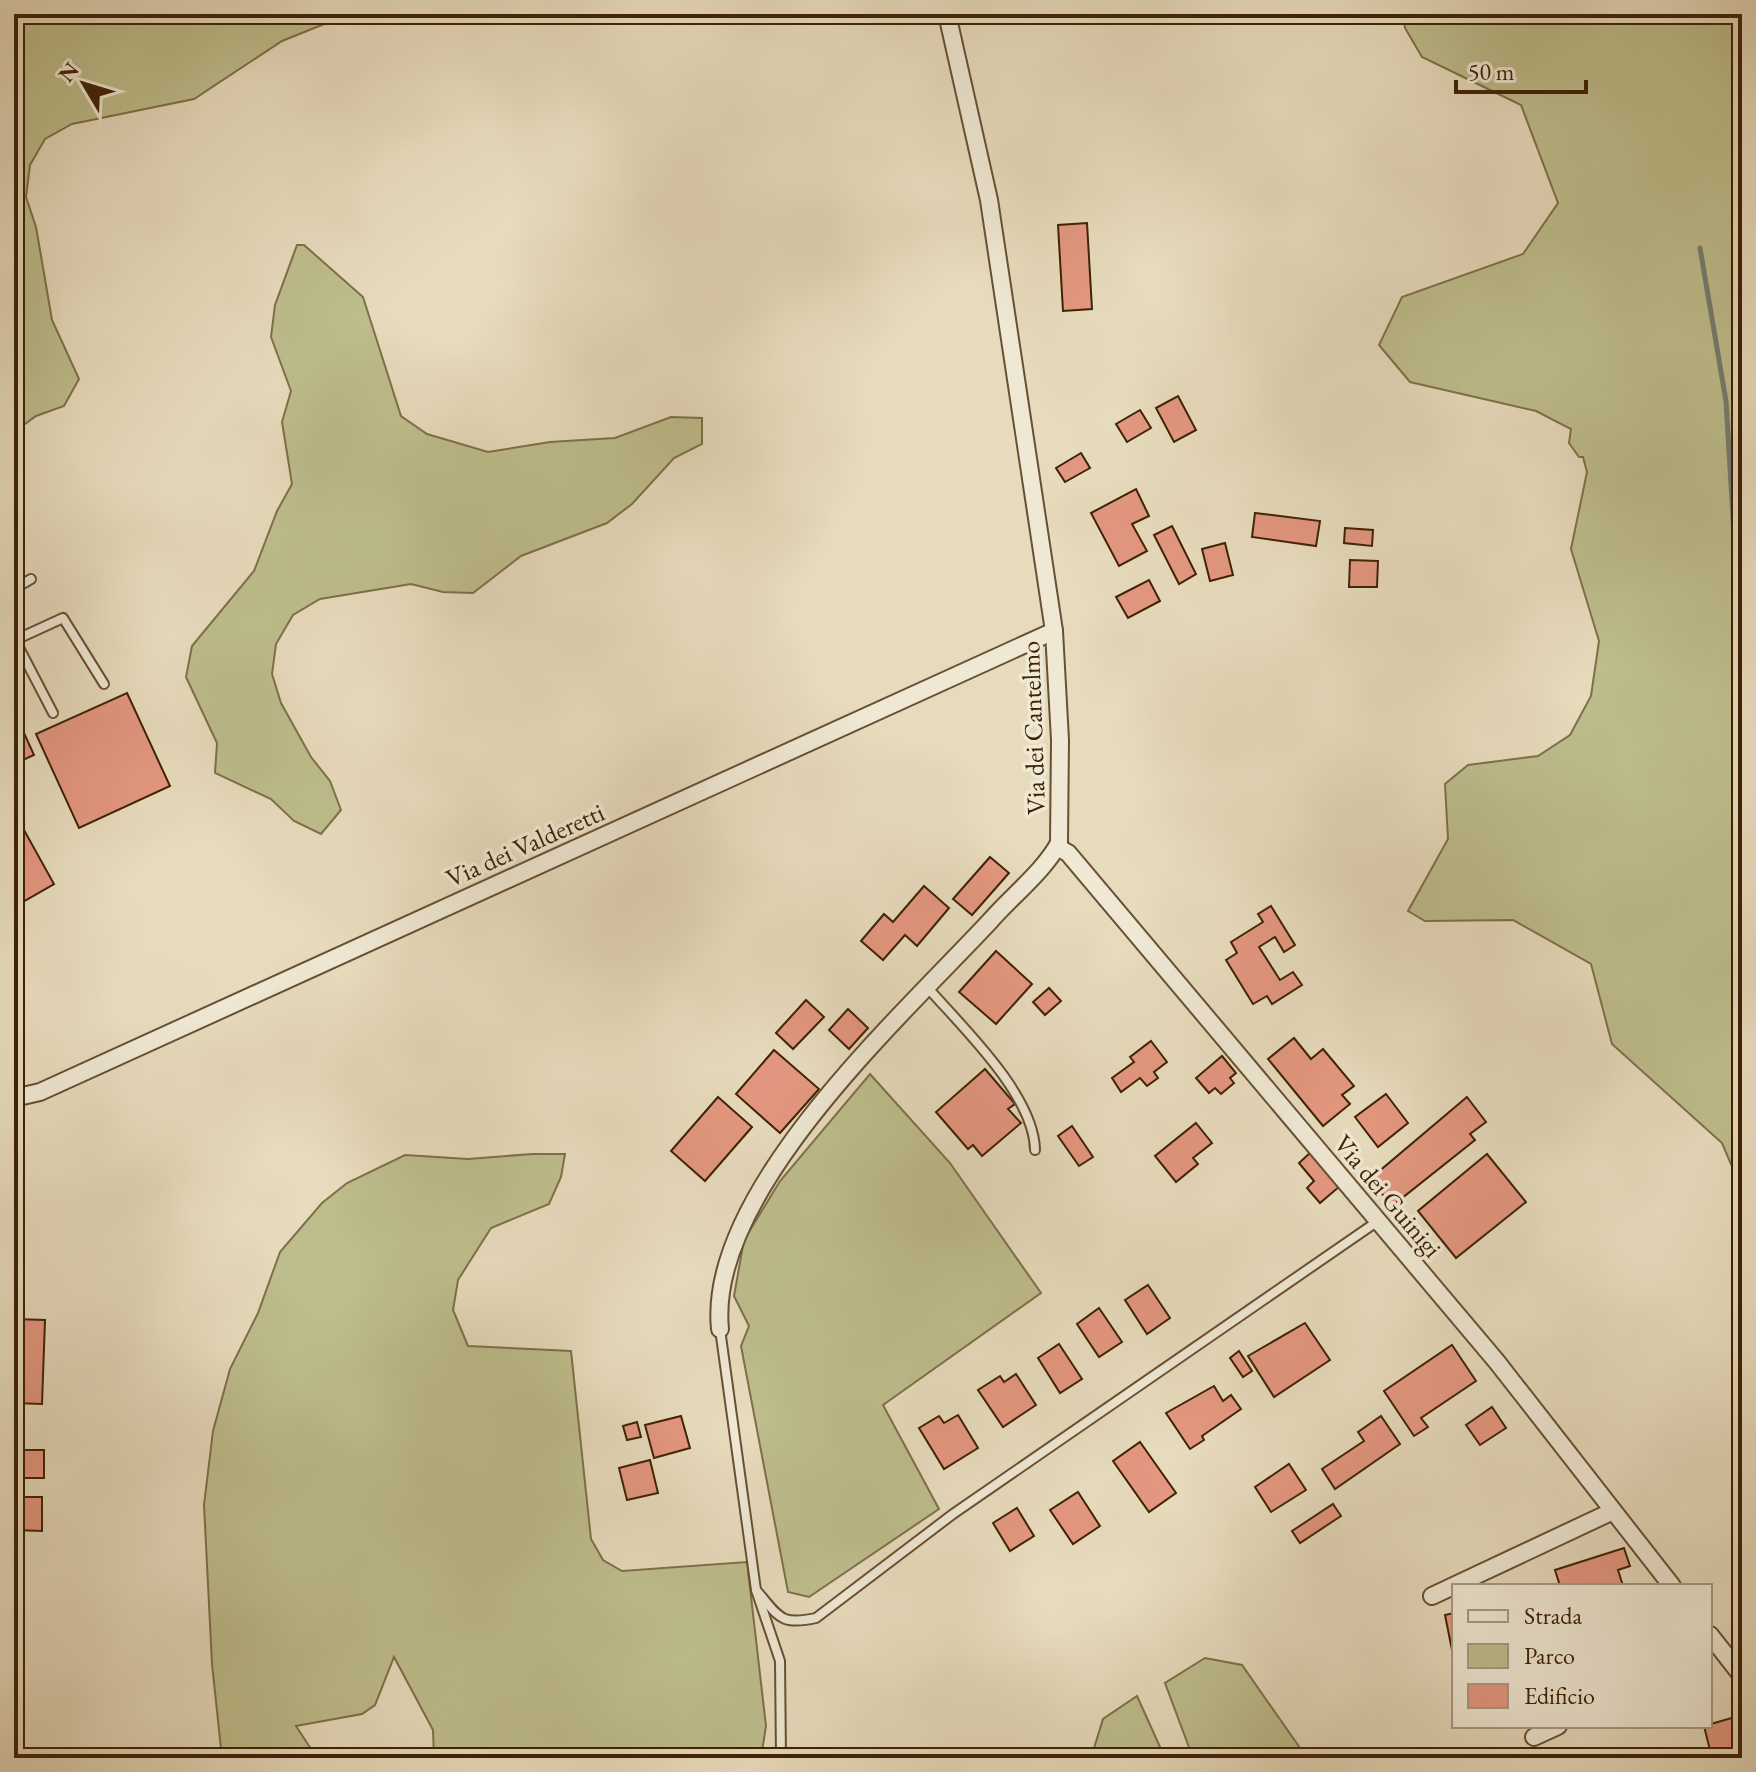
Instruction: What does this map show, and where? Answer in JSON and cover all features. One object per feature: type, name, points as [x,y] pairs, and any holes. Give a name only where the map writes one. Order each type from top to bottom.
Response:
[{"type":"street","name":"Via dei Cantelmo","points":[[720,1329],[720,1288],[730,1252],[770,1172],[876,1043],[1057,847],[1060,740],[1054,631],[989,200],[947,14]]},
{"type":"street","name":"Via dei Valderetti","points":[[14,1098],[40,1092],[1054,631]]},
{"type":"street","name":"Via dei Guinigi","points":[[1057,847],[1068,853],[1379,1220],[1497,1362],[1670,1584]]},
{"type":"street","points":[[1471,1582],[1613,1511]]},
{"type":"street","points":[[1432,1596],[1452,1589]]},
{"type":"street","points":[[1712,1638],[1742,1676]]},
{"type":"street","points":[[1534,1737],[1554,1728]]},
{"type":"lane","points":[[14,589],[31,579]]},
{"type":"lane","points":[[53,713],[15,638],[63,618],[104,684]]},
{"type":"lane","points":[[928,988],[985,1054],[1026,1111],[1035,1150]]},
{"type":"lane","points":[[756,1590],[783,1621],[792,1623],[816,1618],[953,1514],[1379,1220]]},
{"type":"lane","points":[[720,1329],[756,1590],[780,1661],[781,1758]]},
{"type":"green space","points":[[14,14],[349,14],[282,41],[194,99],[72,124],[45,139],[30,165],[26,197],[36,227],[52,320],[79,379],[64,406],[36,416],[14,432]]},
{"type":"green space","points":[[1403,14],[1742,14],[1742,1190],[1722,1143],[1612,1044],[1591,964],[1513,920],[1425,921],[1408,911],[1448,839],[1445,784],[1468,765],[1538,756],[1570,735],[1591,696],[1599,641],[1571,549],[1587,472],[1583,457],[1579,457],[1569,443],[1571,429],[1536,411],[1410,382],[1379,345],[1402,297],[1523,254],[1558,203],[1521,105],[1422,57],[1405,28]]},
{"type":"green space","points":[[297,245],[304,245],[363,297],[401,416],[427,434],[488,452],[550,442],[615,438],[671,417],[702,418],[702,444],[674,458],[632,504],[607,523],[521,556],[473,593],[443,592],[411,584],[320,599],[293,615],[276,644],[272,674],[281,703],[311,757],[330,781],[341,810],[321,834],[294,821],[271,799],[215,773],[217,743],[186,677],[192,646],[254,571],[277,511],[292,484],[282,422],[291,391],[271,337],[275,305]]},
{"type":"green space","points":[[870,1074],[950,1163],[1041,1293],[883,1405],[939,1509],[809,1597],[788,1592],[741,1346],[749,1326],[734,1296],[744,1240],[780,1181]]},
{"type":"green space","points":[[565,1154],[561,1177],[549,1204],[491,1228],[458,1280],[453,1310],[468,1346],[571,1351],[591,1539],[603,1560],[622,1571],[747,1562],[766,1726],[761,1758],[434,1758],[433,1730],[394,1657],[375,1705],[362,1714],[296,1726],[317,1758],[222,1758],[212,1664],[204,1505],[213,1431],[230,1369],[258,1313],[280,1252],[322,1203],[347,1183],[405,1155],[468,1159]]},
{"type":"green space","points":[[1205,1658],[1242,1665],[1307,1758],[1193,1758],[1165,1683]]},
{"type":"green space","points":[[1137,1696],[1165,1758],[1091,1758],[1103,1719]]},
{"type":"building","points":[[1087,223],[1092,309],[1063,311],[1058,225]]},
{"type":"building","points":[[1178,396],[1196,430],[1174,442],[1156,408]]},
{"type":"building","points":[[1140,410],[1151,428],[1127,442],[1116,424]]},
{"type":"building","points":[[1081,453],[1090,468],[1065,482],[1056,468]]},
{"type":"building","points":[[1136,489],[1149,516],[1132,524],[1147,551],[1119,566],[1091,513]]},
{"type":"building","points":[[1255,513],[1320,521],[1316,546],[1252,537]]},
{"type":"building","points":[[1172,526],[1196,574],[1179,584],[1154,535]]},
{"type":"building","points":[[1345,528],[1373,530],[1372,546],[1344,543]]},
{"type":"building","points":[[1225,543],[1233,575],[1210,581],[1202,549]]},
{"type":"building","points":[[1350,560],[1378,561],[1377,587],[1349,587]]},
{"type":"building","points":[[1149,580],[1160,601],[1128,618],[1116,597]]},
{"type":"building","points":[[127,693],[170,786],[79,828],[36,734]]},
{"type":"building","points":[[14,711],[34,755],[14,764]]},
{"type":"building","points":[[14,812],[54,884],[14,907]]},
{"type":"building","points":[[990,857],[1009,873],[972,915],[953,899]]},
{"type":"building","points":[[924,886],[949,908],[917,946],[905,935],[883,960],[861,941],[884,914],[893,922]]},
{"type":"building","points":[[1271,906],[1295,945],[1284,952],[1275,937],[1259,947],[1280,980],[1293,972],[1302,985],[1272,1004],[1267,996],[1253,1004],[1226,960],[1237,953],[1231,942],[1263,922],[1258,914]]},
{"type":"building","points":[[996,951],[1032,984],[996,1024],[959,992]]},
{"type":"building","points":[[1049,988],[1061,1001],[1045,1015],[1033,1002]]},
{"type":"building","points":[[806,1000],[824,1017],[793,1049],[776,1033]]},
{"type":"building","points":[[848,1009],[868,1028],[849,1049],[829,1030]]},
{"type":"building","points":[[1294,1038],[1311,1059],[1323,1049],[1354,1086],[1342,1095],[1350,1104],[1323,1126],[1268,1059]]},
{"type":"building","points":[[1151,1041],[1167,1062],[1154,1072],[1158,1078],[1147,1086],[1140,1078],[1121,1092],[1112,1078],[1134,1062],[1130,1057]]},
{"type":"building","points":[[774,1050],[819,1089],[780,1133],[736,1094]]},
{"type":"building","points":[[1222,1056],[1236,1073],[1230,1078],[1234,1083],[1221,1094],[1215,1088],[1209,1093],[1196,1078]]},
{"type":"building","points":[[985,1069],[1015,1104],[1008,1109],[1021,1123],[982,1156],[973,1145],[968,1149],[936,1112]]},
{"type":"building","points":[[1386,1094],[1408,1123],[1378,1147],[1355,1117]]},
{"type":"building","points":[[718,1097],[752,1127],[705,1181],[671,1151]]},
{"type":"building","points":[[1467,1097],[1486,1122],[1470,1134],[1475,1140],[1392,1206],[1370,1179]]},
{"type":"building","points":[[1196,1123],[1212,1143],[1193,1158],[1198,1164],[1176,1182],[1155,1156]]},
{"type":"building","points":[[1072,1126],[1093,1157],[1079,1166],[1058,1136]]},
{"type":"building","points":[[1311,1152],[1340,1186],[1320,1203],[1307,1188],[1314,1181],[1299,1163]]},
{"type":"building","points":[[1487,1154],[1526,1202],[1456,1258],[1418,1211]]},
{"type":"building","points":[[1148,1285],[1170,1318],[1147,1334],[1125,1300]]},
{"type":"building","points":[[1099,1308],[1122,1342],[1099,1357],[1077,1324]]},
{"type":"building","points":[[14,1319],[45,1320],[42,1404],[14,1403]]},
{"type":"building","points":[[1305,1323],[1330,1360],[1274,1397],[1248,1356]]},
{"type":"building","points":[[1059,1344],[1082,1379],[1060,1393],[1038,1358]]},
{"type":"building","points":[[1452,1345],[1476,1381],[1421,1418],[1428,1427],[1414,1436],[1384,1391]]},
{"type":"building","points":[[1239,1351],[1252,1371],[1243,1377],[1230,1358]]},
{"type":"building","points":[[1016,1374],[1036,1405],[1003,1427],[978,1390],[1000,1376],[1004,1382]]},
{"type":"building","points":[[1214,1386],[1223,1401],[1231,1395],[1241,1409],[1202,1436],[1204,1440],[1190,1449],[1166,1413]]},
{"type":"building","points":[[1492,1407],[1506,1428],[1480,1445],[1466,1425]]},
{"type":"building","points":[[958,1415],[978,1448],[944,1469],[919,1428],[939,1416],[944,1423]]},
{"type":"building","points":[[681,1416],[690,1448],[654,1458],[645,1425]]},
{"type":"building","points":[[1381,1416],[1400,1444],[1335,1489],[1322,1469],[1364,1441],[1358,1432]]},
{"type":"building","points":[[637,1422],[641,1437],[627,1440],[623,1426]]},
{"type":"building","points":[[1140,1442],[1176,1493],[1149,1512],[1113,1461]]},
{"type":"building","points":[[14,1450],[44,1450],[44,1478],[14,1478]]},
{"type":"building","points":[[650,1460],[658,1493],[627,1500],[619,1468]]},
{"type":"building","points":[[1289,1464],[1306,1490],[1271,1512],[1255,1487]]},
{"type":"building","points":[[1078,1492],[1100,1526],[1073,1544],[1050,1510]]},
{"type":"building","points":[[14,1497],[42,1497],[42,1531],[14,1530]]},
{"type":"building","points":[[1333,1504],[1341,1516],[1300,1543],[1292,1531]]},
{"type":"building","points":[[1017,1508],[1034,1536],[1010,1551],[993,1523]]},
{"type":"building","points":[[1624,1548],[1630,1566],[1618,1570],[1622,1584],[1559,1584],[1555,1570]]},
{"type":"building","points":[[1452,1613],[1452,1650],[1445,1615]]},
{"type":"building","points":[[1735,1717],[1742,1758],[1712,1758],[1704,1728],[1712,1728],[1712,1724]]},
{"type":"waterway","points":[[1700,248],[1726,401],[1742,668]]}]
